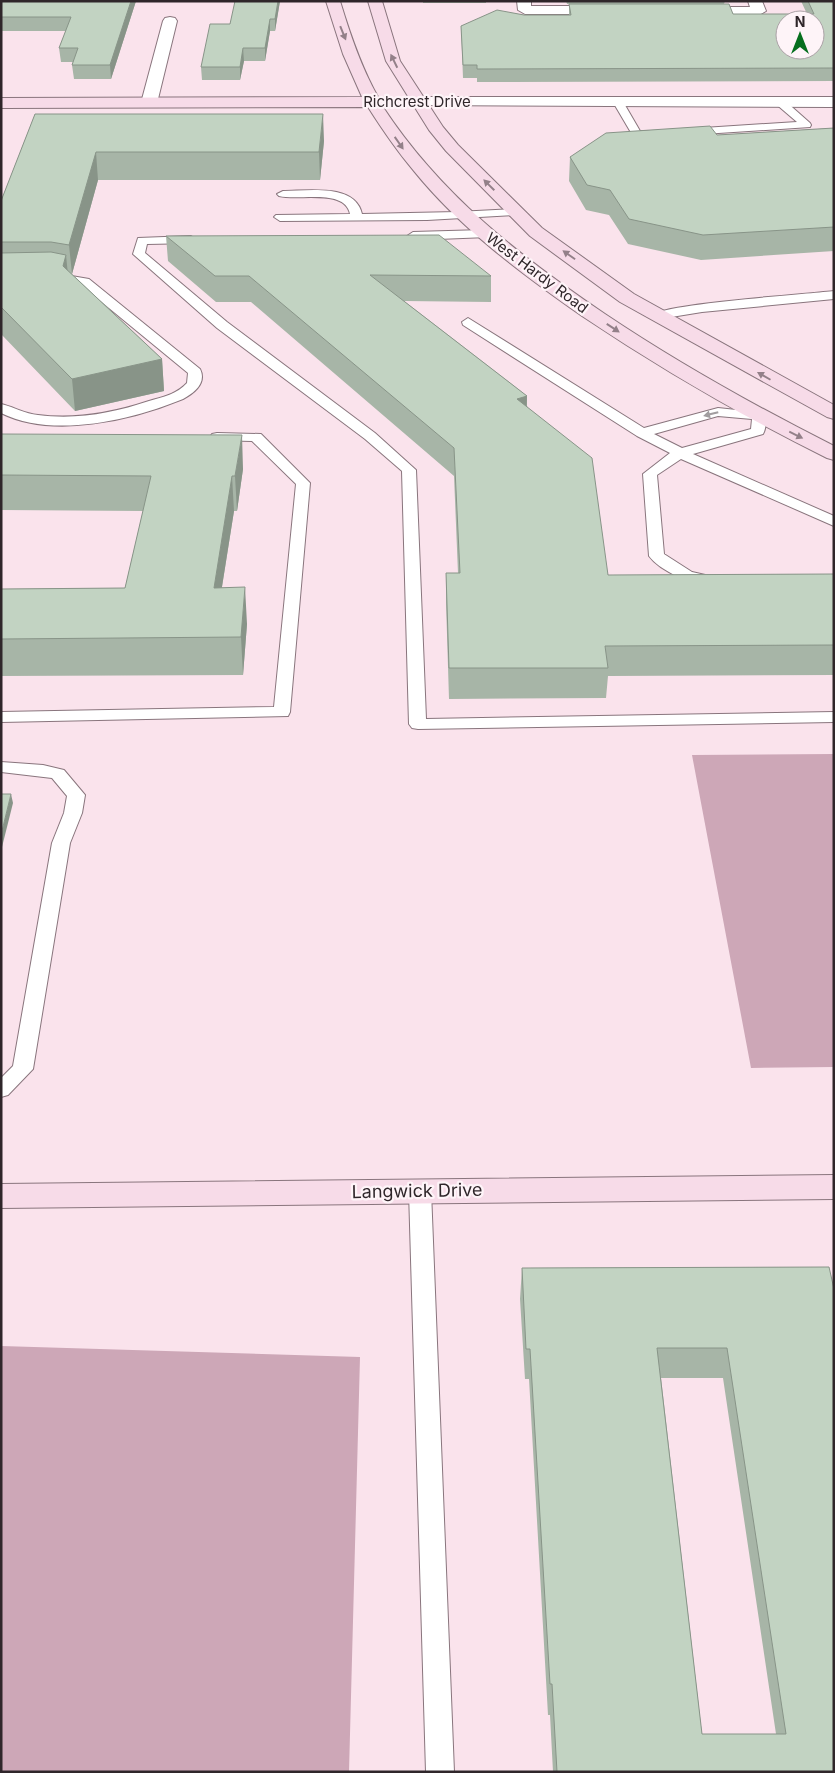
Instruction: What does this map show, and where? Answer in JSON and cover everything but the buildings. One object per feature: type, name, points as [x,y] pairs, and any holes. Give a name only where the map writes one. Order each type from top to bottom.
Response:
[{"type":"street","name":"West Hardy Road","points":[[333,1],[342,32],[372,102],[403,148],[484,234],[529,271],[651,353],[759,416],[834,454]]},
{"type":"street","name":"West Hardy Road","points":[[375,1],[393,61],[437,130],[452,148],[536,232],[627,298],[834,413]]},
{"type":"street","points":[[524,5],[622,10]]},
{"type":"street","points":[[681,11],[757,6]]},
{"type":"street","points":[[149,103],[170,21]]},
{"type":"street","name":"Richcrest Drive","points":[[1,103],[834,102]]},
{"type":"street","points":[[484,234],[536,232]]},
{"type":"street","points":[[759,416],[807,399]]},
{"type":"street","name":"Langwick Drive","points":[[1,1196],[834,1188]]},
{"type":"lane","points":[[618,102],[637,134],[806,125],[780,102]]},
{"type":"lane","points":[[283,194],[325,195],[346,198],[352,202],[357,218]]},
{"type":"lane","points":[[280,217],[467,217],[516,212]]},
{"type":"lane","points":[[395,236],[484,234]]},
{"type":"lane","points":[[201,240],[142,241],[139,254],[222,325],[370,436],[409,470],[418,724],[834,717]]},
{"type":"lane","points":[[1,277],[53,276],[75,278],[85,282],[195,372],[194,383],[189,389],[170,399],[110,417],[80,420],[30,419],[1,408]]},
{"type":"lane","points":[[659,315],[702,308],[834,295]]},
{"type":"lane","points":[[468,322],[642,434],[834,522]]},
{"type":"lane","points":[[642,434],[718,412],[759,416],[758,432],[680,453],[650,474],[657,556],[687,576],[704,580],[724,580]]},
{"type":"lane","points":[[1,717],[282,712],[304,483],[256,437],[207,437]]},
{"type":"lane","points":[[1,767],[43,770],[58,774],[76,795],[73,813],[61,843],[23,1069],[1,1090]]},
{"type":"lane","points":[[420,1191],[440,1772]]},
{"type":"shaded area","points":[[834,754],[834,1067],[751,1068],[692,755]]},
{"type":"shaded area","points":[[1,1346],[360,1357],[349,1772],[1,1772]]}]
